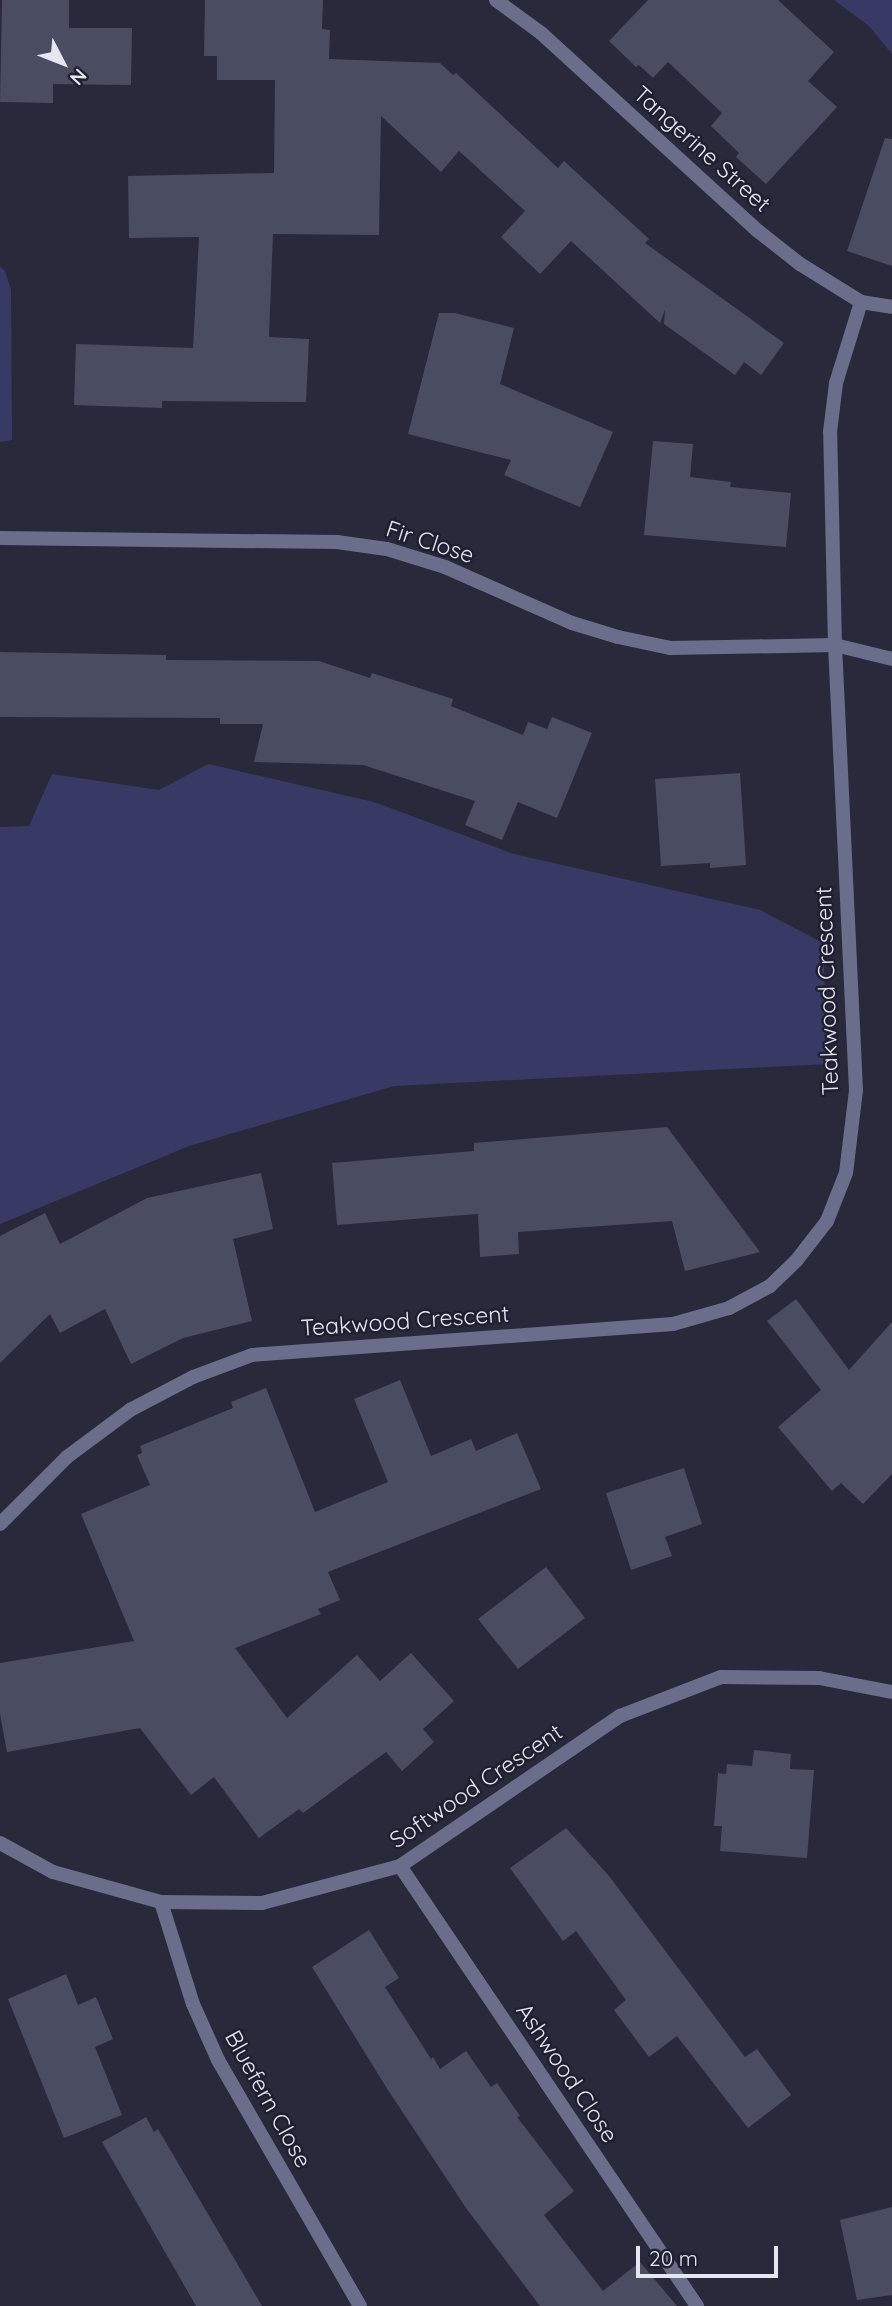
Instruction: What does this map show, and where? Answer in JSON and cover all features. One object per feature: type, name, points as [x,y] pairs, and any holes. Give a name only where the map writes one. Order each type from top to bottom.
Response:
[{"type":"street","name":"Tangerine Street","points":[[496,0],[541,33],[758,231],[800,264],[861,302],[892,307]]},
{"type":"street","name":"Teakwood Crescent","points":[[0,1524],[67,1457],[130,1410],[193,1377],[252,1355],[673,1324],[729,1308],[770,1286],[796,1261],[827,1220],[846,1173],[856,1090],[835,645],[830,432],[836,383],[861,302]]},
{"type":"street","name":"Fir Close","points":[[0,538],[337,542],[374,547],[445,567],[572,623],[670,648],[835,645],[892,659]]},
{"type":"street","name":"Softwood Crescent","points":[[0,1843],[53,1872],[161,1902],[262,1903],[400,1866],[620,1716],[721,1676],[819,1678],[892,1692]]},
{"type":"street","name":"Ashwood Close","points":[[400,1866],[697,2306]]},
{"type":"street","name":"Bluefern Close","points":[[161,1902],[193,2004],[218,2060],[360,2306]]},
{"type":"shaded area","points":[[834,0],[892,0],[892,54],[869,26]]},
{"type":"shaded area","points":[[0,267],[5,271],[11,290],[12,440],[0,442]]},
{"type":"shaded area","points":[[208,764],[374,802],[514,854],[760,910],[823,943],[828,1064],[394,1086],[189,1146],[0,1224],[0,827],[29,826],[52,774],[159,790]]},
{"type":"building","points":[[2,0],[69,0],[69,28],[132,28],[131,85],[53,84],[53,103],[0,102]]},
{"type":"building","points":[[205,0],[323,0],[322,29],[330,30],[329,59],[440,63],[453,75],[456,73],[558,168],[564,161],[649,239],[645,243],[784,343],[761,375],[744,362],[735,375],[664,324],[665,310],[660,323],[571,241],[540,274],[501,237],[525,211],[459,151],[441,172],[381,116],[379,235],[273,234],[269,337],[309,339],[306,402],[162,401],[162,408],[74,405],[76,344],[193,348],[199,237],[129,238],[128,176],[274,173],[275,80],[217,80],[217,56],[204,56]]},
{"type":"building","points":[[648,0],[778,0],[834,52],[808,81],[837,107],[766,184],[736,157],[739,153],[711,126],[722,113],[668,62],[653,78],[639,65],[636,67],[609,41]]},
{"type":"building","points":[[885,138],[892,139],[892,266],[847,251]]},
{"type":"building","points":[[439,313],[455,313],[514,328],[500,384],[613,432],[580,507],[504,475],[511,460],[408,434]]},
{"type":"building","points":[[653,441],[693,444],[690,477],[731,482],[730,487],[791,493],[786,547],[644,535]]},
{"type":"building","points":[[0,652],[166,655],[166,660],[319,661],[370,678],[372,673],[453,699],[451,706],[523,735],[528,722],[547,729],[552,717],[592,733],[557,818],[518,802],[502,840],[465,825],[475,801],[363,765],[254,762],[263,724],[220,724],[220,718],[0,717]]},
{"type":"building","points":[[740,773],[746,865],[710,868],[710,863],[661,866],[655,779]]},
{"type":"building","points":[[667,1127],[760,1252],[685,1271],[672,1221],[518,1232],[519,1254],[480,1257],[478,1214],[337,1225],[332,1163],[474,1151],[474,1143]]},
{"type":"building","points":[[261,1173],[273,1229],[233,1239],[252,1321],[183,1338],[131,1364],[105,1309],[60,1333],[50,1314],[0,1363],[0,1236],[45,1213],[60,1244],[147,1198]]},
{"type":"building","points":[[796,1299],[849,1370],[892,1322],[892,1474],[863,1504],[841,1483],[832,1491],[778,1427],[821,1390],[767,1321]]},
{"type":"building","points":[[400,1380],[431,1456],[471,1439],[476,1451],[517,1433],[541,1489],[328,1572],[340,1600],[318,1609],[321,1614],[235,1648],[287,1718],[357,1655],[380,1681],[411,1653],[454,1701],[423,1729],[434,1742],[402,1771],[386,1752],[303,1813],[299,1809],[259,1838],[214,1777],[191,1795],[140,1728],[7,1752],[0,1714],[0,1663],[134,1641],[81,1514],[150,1485],[137,1455],[142,1453],[140,1446],[233,1408],[231,1402],[266,1388],[315,1512],[388,1482],[354,1399]]},
{"type":"building","points":[[684,1468],[702,1524],[665,1537],[672,1556],[631,1570],[606,1493]]},
{"type":"building","points":[[546,1567],[585,1618],[518,1669],[478,1619]]},
{"type":"building","points":[[754,1750],[791,1754],[790,1769],[814,1770],[807,1858],[720,1851],[722,1826],[714,1826],[718,1773],[726,1774],[727,1764],[752,1766]]},
{"type":"building","points":[[566,1828],[609,1876],[745,2057],[757,2049],[791,2095],[748,2128],[677,2036],[649,2057],[614,2010],[626,2000],[576,1931],[563,1941],[510,1868]]},
{"type":"building","points":[[369,1930],[399,1978],[385,1987],[431,2059],[433,2057],[440,2069],[466,2051],[491,2087],[497,2083],[520,2116],[517,2117],[574,2191],[544,2215],[603,2291],[640,2262],[677,2306],[540,2306],[466,2208],[386,2087],[312,1967]]},
{"type":"building","points":[[66,1974],[78,2005],[96,1997],[113,2039],[95,2047],[122,2115],[64,2138],[8,1999]]},
{"type":"building","points":[[146,2117],[154,2132],[158,2129],[262,2306],[196,2306],[102,2142]]},
{"type":"building","points":[[892,2207],[892,2295],[857,2300],[840,2220]]}]
